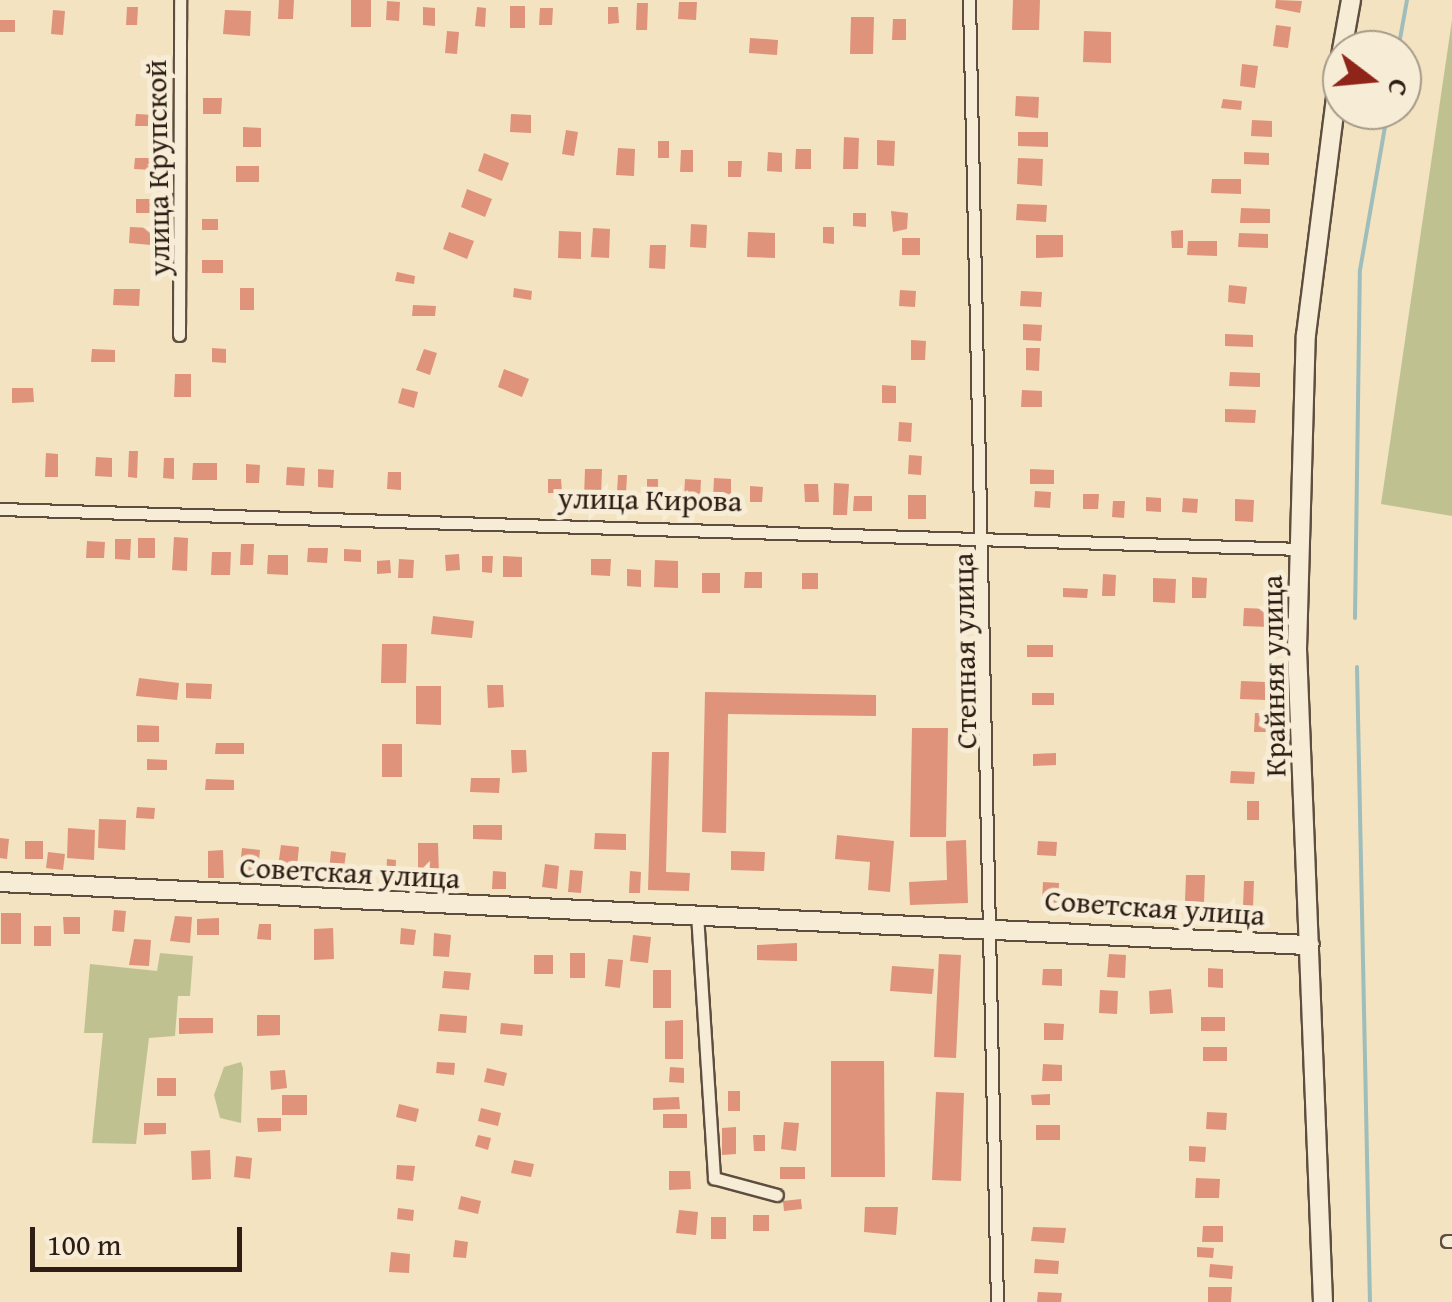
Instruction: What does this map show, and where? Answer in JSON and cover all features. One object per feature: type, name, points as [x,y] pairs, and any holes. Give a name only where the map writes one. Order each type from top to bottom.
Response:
[{"type":"street","name":"улица Крупской","points":[[179,335],[180,0]]},
{"type":"street","name":"Степная улица","points":[[969,0],[987,532],[997,1302]]},
{"type":"street","name":"Крайняя улица","points":[[1346,30],[1351,0]]},
{"type":"street","name":"Крайняя улица","points":[[1322,1302],[1299,548],[1306,334],[1332,130]]},
{"type":"street","name":"улица Кирова","points":[[0,508],[987,532],[1299,548]]},
{"type":"street","name":"Советская улица","points":[[0,882],[697,914],[993,923],[1309,945]]},
{"type":"street","points":[[697,914],[714,1178],[776,1195]]},
{"type":"green space","points":[[1452,20],[1452,516],[1381,504]]},
{"type":"green space","points":[[160,953],[193,956],[190,996],[178,996],[175,1036],[149,1038],[136,1144],[92,1143],[103,1033],[84,1033],[90,964],[157,971]]},
{"type":"green space","points":[[241,1062],[241,1123],[220,1118],[214,1095],[224,1067]]},
{"type":"building","points":[[279,0],[294,0],[293,19],[278,19]]},
{"type":"building","points":[[351,0],[371,0],[371,27],[351,27]]},
{"type":"building","points":[[1013,0],[1040,0],[1039,30],[1012,30]]},
{"type":"building","points":[[1276,0],[1302,1],[1300,13],[1275,8]]},
{"type":"building","points":[[387,1],[400,2],[399,21],[386,20]]},
{"type":"building","points":[[679,2],[697,2],[696,20],[678,19]]},
{"type":"building","points":[[637,3],[648,3],[647,30],[636,30]]},
{"type":"building","points":[[510,6],[525,6],[525,28],[510,28]]},
{"type":"building","points":[[127,7],[138,7],[137,25],[126,25]]},
{"type":"building","points":[[423,7],[435,8],[435,26],[423,25]]},
{"type":"building","points":[[477,7],[486,8],[485,27],[475,26]]},
{"type":"building","points":[[608,7],[618,7],[619,23],[608,24]]},
{"type":"building","points":[[540,8],[553,8],[552,25],[539,25]]},
{"type":"building","points":[[53,10],[65,11],[63,35],[51,34]]},
{"type":"building","points":[[225,10],[251,11],[250,36],[223,34]]},
{"type":"building","points":[[851,17],[874,17],[873,54],[850,54]]},
{"type":"building","points":[[893,19],[906,19],[906,40],[892,40]]},
{"type":"building","points":[[0,20],[15,20],[15,32],[0,32]]},
{"type":"building","points":[[1276,25],[1291,27],[1288,48],[1273,46]]},
{"type":"building","points":[[447,31],[459,32],[457,54],[445,53]]},
{"type":"building","points":[[1084,31],[1111,32],[1111,63],[1083,62]]},
{"type":"building","points":[[750,38],[778,40],[777,55],[749,53]]},
{"type":"building","points":[[1242,64],[1258,66],[1255,88],[1240,86]]},
{"type":"building","points":[[1016,96],[1039,97],[1038,118],[1015,116]]},
{"type":"building","points":[[203,98],[222,98],[221,114],[203,114]]},
{"type":"building","points":[[1223,99],[1242,101],[1241,110],[1221,108]]},
{"type":"building","points":[[136,114],[156,115],[155,126],[135,126]]},
{"type":"building","points":[[511,114],[531,115],[531,133],[510,132]]},
{"type":"building","points":[[1252,120],[1272,121],[1272,137],[1251,136]]},
{"type":"building","points":[[243,127],[261,128],[261,147],[243,147]]},
{"type":"building","points":[[566,130],[578,132],[574,156],[562,154]]},
{"type":"building","points":[[1018,132],[1048,132],[1048,147],[1018,146]]},
{"type":"building","points":[[844,137],[859,138],[858,169],[843,169]]},
{"type":"building","points":[[877,140],[895,141],[894,166],[877,165]]},
{"type":"building","points":[[658,141],[669,141],[669,158],[658,158]]},
{"type":"building","points":[[618,148],[635,149],[634,176],[616,175]]},
{"type":"building","points":[[796,149],[811,149],[811,169],[795,169]]},
{"type":"building","points":[[681,150],[693,150],[693,172],[680,172]]},
{"type":"building","points":[[768,152],[782,153],[782,172],[767,171]]},
{"type":"building","points":[[1244,152],[1269,153],[1269,165],[1244,164]]},
{"type":"building","points":[[484,153],[509,163],[502,181],[478,171]]},
{"type":"building","points":[[135,158],[155,158],[154,170],[134,169]]},
{"type":"building","points":[[1018,158],[1043,159],[1042,186],[1017,184]]},
{"type":"building","points":[[728,161],[742,161],[741,177],[728,177]]},
{"type":"building","points":[[236,166],[259,166],[259,182],[236,182]]},
{"type":"building","points":[[1212,179],[1241,179],[1241,194],[1211,193]]},
{"type":"building","points":[[467,189],[492,199],[485,217],[461,207]]},
{"type":"building","points":[[136,199],[156,199],[156,213],[136,213]]},
{"type":"building","points":[[1017,204],[1047,205],[1046,222],[1016,220]]},
{"type":"building","points":[[1241,208],[1270,209],[1270,223],[1240,223]]},
{"type":"building","points":[[891,211],[908,213],[907,229],[893,232]]},
{"type":"building","points":[[853,213],[866,213],[866,227],[853,226]]},
{"type":"building","points":[[202,219],[218,219],[218,230],[202,230]]},
{"type":"building","points":[[691,224],[707,225],[706,248],[690,247]]},
{"type":"building","points":[[130,227],[152,228],[151,245],[129,243]]},
{"type":"building","points":[[823,227],[834,227],[834,244],[823,243]]},
{"type":"building","points":[[593,228],[610,229],[609,258],[591,257]]},
{"type":"building","points":[[1183,230],[1183,248],[1172,248],[1171,231]]},
{"type":"building","points":[[559,231],[581,232],[581,259],[558,258]]},
{"type":"building","points":[[449,232],[474,241],[467,259],[443,249]]},
{"type":"building","points":[[748,232],[775,233],[775,258],[747,257]]},
{"type":"building","points":[[1239,233],[1268,234],[1268,248],[1238,247]]},
{"type":"building","points":[[1036,235],[1063,235],[1063,257],[1036,258]]},
{"type":"building","points":[[902,238],[920,238],[920,255],[902,255]]},
{"type":"building","points":[[1188,241],[1217,241],[1217,256],[1187,255]]},
{"type":"building","points":[[650,245],[666,245],[665,269],[649,268]]},
{"type":"building","points":[[202,260],[223,260],[223,273],[202,273]]},
{"type":"building","points":[[397,272],[415,276],[414,284],[395,281]]},
{"type":"building","points":[[1229,285],[1247,287],[1245,304],[1228,302]]},
{"type":"building","points":[[240,288],[254,288],[254,310],[240,310]]},
{"type":"building","points":[[514,288],[532,291],[531,300],[513,297]]},
{"type":"building","points":[[114,289],[140,289],[139,306],[113,305]]},
{"type":"building","points":[[900,290],[916,291],[915,307],[899,306]]},
{"type":"building","points":[[1021,291],[1042,292],[1041,307],[1020,306]]},
{"type":"building","points":[[413,305],[436,306],[435,316],[412,316]]},
{"type":"building","points":[[1023,324],[1042,325],[1041,341],[1023,340]]},
{"type":"building","points":[[1225,334],[1253,335],[1253,347],[1225,346]]},
{"type":"building","points":[[911,340],[926,341],[925,360],[911,360]]},
{"type":"building","points":[[212,348],[226,349],[226,363],[212,362]]},
{"type":"building","points":[[1026,348],[1040,348],[1039,371],[1026,370]]},
{"type":"building","points":[[92,349],[115,350],[115,362],[91,362]]},
{"type":"building","points":[[424,349],[437,353],[430,375],[416,370]]},
{"type":"building","points":[[504,369],[529,379],[522,397],[498,387]]},
{"type":"building","points":[[1230,372],[1260,373],[1260,387],[1229,386]]},
{"type":"building","points":[[175,374],[191,374],[191,397],[174,397]]},
{"type":"building","points":[[882,385],[896,386],[896,403],[882,403]]},
{"type":"building","points":[[12,388],[33,388],[34,402],[12,403]]},
{"type":"building","points":[[402,388],[418,392],[414,408],[398,403]]},
{"type":"building","points":[[1022,390],[1042,391],[1042,407],[1021,407]]},
{"type":"building","points":[[1225,409],[1256,410],[1255,423],[1225,422]]},
{"type":"building","points":[[899,422],[912,423],[911,442],[898,441]]},
{"type":"building","points":[[129,451],[138,451],[137,478],[128,477]]},
{"type":"building","points":[[46,453],[58,454],[58,477],[45,477]]},
{"type":"building","points":[[909,455],[922,456],[921,475],[908,474]]},
{"type":"building","points":[[96,457],[112,458],[112,477],[95,476]]},
{"type":"building","points":[[164,458],[174,458],[174,479],[163,478]]},
{"type":"building","points":[[193,463],[217,463],[217,480],[192,480]]},
{"type":"building","points":[[246,464],[260,465],[259,483],[246,483]]},
{"type":"building","points":[[287,467],[305,468],[304,486],[286,485]]},
{"type":"building","points":[[318,469],[334,470],[333,488],[318,487]]},
{"type":"building","points":[[585,469],[602,469],[601,497],[584,497]]},
{"type":"building","points":[[1030,469],[1054,470],[1054,484],[1030,484]]},
{"type":"building","points":[[388,472],[401,472],[401,490],[387,489]]},
{"type":"building","points":[[618,475],[627,475],[626,493],[617,493]]},
{"type":"building","points":[[714,478],[731,479],[731,499],[713,498]]},
{"type":"building","points":[[548,479],[561,479],[562,493],[548,493]]},
{"type":"building","points":[[647,479],[658,479],[658,496],[647,496]]},
{"type":"building","points":[[685,479],[701,480],[700,500],[684,499]]},
{"type":"building","points":[[834,483],[849,484],[847,515],[833,515]]},
{"type":"building","points":[[804,484],[818,484],[819,502],[805,502]]},
{"type":"building","points":[[750,486],[763,487],[762,502],[750,502]]},
{"type":"building","points":[[1035,491],[1051,492],[1050,508],[1034,507]]},
{"type":"building","points":[[1083,494],[1099,494],[1098,509],[1083,509]]},
{"type":"building","points":[[908,495],[926,495],[926,519],[908,519]]},
{"type":"building","points":[[854,496],[872,496],[872,511],[853,511]]},
{"type":"building","points":[[1146,497],[1161,498],[1161,512],[1146,511]]},
{"type":"building","points":[[1183,498],[1198,499],[1197,513],[1182,512]]},
{"type":"building","points":[[1235,499],[1254,500],[1253,522],[1235,521]]},
{"type":"building","points":[[1113,501],[1125,501],[1124,518],[1112,517]]},
{"type":"building","points":[[174,537],[188,538],[187,571],[172,570]]},
{"type":"building","points":[[138,538],[155,538],[155,558],[138,558]]},
{"type":"building","points":[[115,539],[131,539],[130,560],[115,559]]},
{"type":"building","points":[[87,541],[105,542],[104,558],[86,558]]},
{"type":"building","points":[[241,544],[254,544],[253,565],[240,565]]},
{"type":"building","points":[[308,548],[328,548],[327,563],[307,562]]},
{"type":"building","points":[[344,549],[361,550],[361,562],[344,561]]},
{"type":"building","points":[[212,552],[231,552],[230,575],[211,575]]},
{"type":"building","points":[[459,554],[460,570],[446,571],[445,555]]},
{"type":"building","points":[[268,555],[288,555],[288,575],[267,574]]},
{"type":"building","points":[[482,556],[493,556],[492,573],[482,572]]},
{"type":"building","points":[[503,556],[522,557],[522,577],[503,577]]},
{"type":"building","points":[[399,559],[414,560],[413,578],[398,578]]},
{"type":"building","points":[[591,559],[611,559],[610,576],[591,575]]},
{"type":"building","points":[[390,560],[391,573],[377,574],[377,561]]},
{"type":"building","points":[[655,560],[678,561],[678,588],[654,587]]},
{"type":"building","points":[[627,569],[641,570],[641,587],[627,586]]},
{"type":"building","points":[[745,572],[762,572],[762,588],[744,588]]},
{"type":"building","points":[[702,573],[720,573],[720,593],[702,593]]},
{"type":"building","points":[[802,573],[818,573],[818,589],[802,589]]},
{"type":"building","points":[[1103,574],[1116,575],[1115,596],[1102,596]]},
{"type":"building","points":[[1192,577],[1207,578],[1206,598],[1192,598]]},
{"type":"building","points":[[1153,578],[1176,579],[1175,603],[1153,602]]},
{"type":"building","points":[[1063,588],[1088,589],[1087,598],[1063,597]]},
{"type":"building","points":[[1244,608],[1269,609],[1269,627],[1243,626]]},
{"type":"building","points":[[433,616],[474,621],[472,638],[431,634]]},
{"type":"building","points":[[382,644],[407,644],[406,683],[381,683]]},
{"type":"building","points":[[1027,645],[1053,645],[1053,657],[1027,657]]},
{"type":"building","points":[[139,678],[179,683],[177,700],[136,696]]},
{"type":"building","points":[[1241,681],[1266,682],[1266,700],[1240,699]]},
{"type":"building","points":[[186,683],[212,684],[211,699],[186,698]]},
{"type":"building","points":[[487,685],[503,685],[504,707],[488,708]]},
{"type":"building","points":[[416,686],[441,686],[441,725],[416,724]]},
{"type":"building","points":[[705,692],[876,695],[876,716],[728,714],[726,833],[702,832]]},
{"type":"building","points":[[1032,693],[1054,693],[1054,705],[1032,705]]},
{"type":"building","points":[[1255,713],[1267,713],[1266,732],[1254,732]]},
{"type":"building","points":[[137,725],[159,726],[159,742],[137,742]]},
{"type":"building","points":[[912,728],[948,728],[946,837],[910,837]]},
{"type":"building","points":[[216,743],[244,743],[244,754],[215,754]]},
{"type":"building","points":[[382,744],[402,744],[402,777],[382,777]]},
{"type":"building","points":[[511,750],[526,750],[527,772],[512,773]]},
{"type":"building","points":[[652,752],[669,752],[666,872],[690,873],[689,891],[648,890]]},
{"type":"building","points":[[1056,753],[1056,765],[1033,766],[1033,754]]},
{"type":"building","points":[[147,759],[167,760],[167,770],[147,770]]},
{"type":"building","points":[[1231,771],[1255,772],[1254,784],[1230,783]]},
{"type":"building","points":[[471,778],[500,778],[499,793],[470,792]]},
{"type":"building","points":[[206,779],[234,780],[234,790],[205,790]]},
{"type":"building","points":[[1247,801],[1259,801],[1259,820],[1247,820]]},
{"type":"building","points":[[137,807],[155,808],[154,819],[136,818]]},
{"type":"building","points":[[99,819],[126,820],[125,850],[98,848]]},
{"type":"building","points":[[473,825],[502,825],[502,840],[473,839]]},
{"type":"building","points":[[68,828],[95,830],[94,860],[67,858]]},
{"type":"building","points":[[595,833],[626,834],[626,850],[594,849]]},
{"type":"building","points":[[837,835],[894,841],[890,892],[868,890],[870,862],[835,859]]},
{"type":"building","points":[[0,838],[9,839],[7,859],[0,858]]},
{"type":"building","points":[[966,840],[968,903],[910,905],[909,882],[947,880],[946,841]]},
{"type":"building","points":[[25,841],[43,841],[43,859],[25,859]]},
{"type":"building","points":[[1038,841],[1057,842],[1056,856],[1037,855]]},
{"type":"building","points":[[418,843],[438,843],[439,876],[418,876]]},
{"type":"building","points":[[281,845],[299,847],[296,876],[277,874]]},
{"type":"building","points":[[242,848],[260,850],[257,879],[239,877]]},
{"type":"building","points":[[223,850],[224,878],[208,878],[208,851]]},
{"type":"building","points":[[331,851],[346,853],[342,882],[328,880]]},
{"type":"building","points":[[731,851],[765,852],[764,871],[731,870]]},
{"type":"building","points":[[48,852],[65,854],[63,870],[46,868]]},
{"type":"building","points":[[387,859],[396,860],[395,881],[386,881]]},
{"type":"building","points":[[545,864],[559,866],[557,889],[542,887]]},
{"type":"building","points":[[570,870],[583,871],[581,893],[568,892]]},
{"type":"building","points":[[493,871],[506,872],[506,889],[492,889]]},
{"type":"building","points":[[630,871],[641,872],[640,893],[629,893]]},
{"type":"building","points":[[1186,875],[1205,875],[1204,902],[1185,901]]},
{"type":"building","points":[[1244,881],[1254,881],[1253,908],[1243,907]]},
{"type":"building","points":[[1043,882],[1059,883],[1058,903],[1042,902]]},
{"type":"building","points":[[114,910],[126,911],[124,932],[112,931]]},
{"type":"building","points":[[1,913],[21,913],[21,944],[1,944]]},
{"type":"building","points":[[175,916],[192,917],[190,943],[170,941]]},
{"type":"building","points":[[63,917],[80,917],[80,934],[64,934]]},
{"type":"building","points":[[219,918],[219,935],[197,935],[197,919]]},
{"type":"building","points":[[259,924],[271,924],[271,940],[257,939]]},
{"type":"building","points":[[34,926],[51,926],[51,946],[34,946]]},
{"type":"building","points":[[333,928],[334,959],[314,960],[314,929]]},
{"type":"building","points":[[401,928],[416,930],[414,945],[400,944]]},
{"type":"building","points":[[434,933],[451,935],[449,957],[433,956]]},
{"type":"building","points":[[633,935],[651,937],[648,963],[630,961]]},
{"type":"building","points":[[134,939],[151,940],[149,966],[129,965]]},
{"type":"building","points":[[797,943],[797,961],[757,960],[757,945]]},
{"type":"building","points":[[570,953],[585,953],[585,978],[570,978]]},
{"type":"building","points":[[939,954],[961,955],[956,1058],[934,1057]]},
{"type":"building","points":[[1109,954],[1126,955],[1125,978],[1107,977]]},
{"type":"building","points":[[534,955],[553,955],[553,974],[534,974]]},
{"type":"building","points":[[608,959],[623,960],[620,988],[605,986]]},
{"type":"building","points":[[892,966],[934,969],[932,994],[890,991]]},
{"type":"building","points":[[1208,968],[1223,969],[1223,988],[1208,987]]},
{"type":"building","points":[[1043,969],[1062,969],[1062,986],[1042,985]]},
{"type":"building","points":[[653,970],[671,970],[671,1008],[653,1008]]},
{"type":"building","points":[[444,971],[471,973],[469,990],[442,988]]},
{"type":"building","points":[[1171,989],[1173,1013],[1150,1014],[1149,991]]},
{"type":"building","points":[[1100,990],[1118,991],[1117,1014],[1099,1013]]},
{"type":"building","points":[[440,1014],[467,1016],[466,1033],[438,1031]]},
{"type":"building","points":[[257,1015],[280,1015],[280,1035],[257,1036]]},
{"type":"building","points":[[1201,1017],[1225,1017],[1225,1031],[1201,1031]]},
{"type":"building","points":[[179,1018],[213,1018],[213,1033],[179,1034]]},
{"type":"building","points":[[683,1020],[683,1059],[665,1059],[665,1021]]},
{"type":"building","points":[[501,1023],[523,1025],[522,1036],[500,1034]]},
{"type":"building","points":[[1044,1023],[1064,1024],[1063,1040],[1044,1040]]},
{"type":"building","points":[[1203,1047],[1227,1047],[1227,1061],[1203,1061]]},
{"type":"building","points":[[831,1061],[884,1061],[885,1177],[831,1177]]},
{"type":"building","points":[[437,1062],[455,1063],[454,1075],[436,1073]]},
{"type":"building","points":[[1043,1064],[1062,1065],[1062,1081],[1042,1081]]},
{"type":"building","points":[[670,1067],[684,1068],[684,1083],[669,1082]]},
{"type":"building","points":[[487,1068],[507,1073],[504,1086],[484,1082]]},
{"type":"building","points":[[285,1070],[287,1088],[271,1090],[270,1071]]},
{"type":"building","points":[[157,1078],[176,1078],[176,1096],[157,1096]]},
{"type":"building","points":[[728,1091],[740,1091],[740,1111],[728,1111]]},
{"type":"building","points":[[936,1092],[964,1093],[961,1181],[932,1180]]},
{"type":"building","points":[[1050,1094],[1050,1105],[1032,1105],[1031,1095]]},
{"type":"building","points":[[282,1095],[307,1095],[307,1115],[282,1115]]},
{"type":"building","points":[[679,1097],[680,1109],[653,1110],[653,1098]]},
{"type":"building","points":[[399,1104],[419,1109],[416,1122],[396,1117]]},
{"type":"building","points":[[481,1108],[501,1113],[498,1126],[478,1121]]},
{"type":"building","points":[[1207,1112],[1227,1113],[1226,1130],[1206,1129]]},
{"type":"building","points":[[663,1114],[687,1114],[687,1128],[663,1128]]},
{"type":"building","points":[[257,1118],[281,1118],[281,1131],[258,1132]]},
{"type":"building","points":[[784,1122],[799,1123],[796,1151],[781,1149]]},
{"type":"building","points":[[144,1123],[166,1123],[166,1134],[144,1135]]},
{"type":"building","points":[[1036,1125],[1060,1125],[1060,1140],[1036,1140]]},
{"type":"building","points":[[736,1127],[736,1154],[722,1155],[722,1128]]},
{"type":"building","points":[[478,1135],[491,1138],[488,1150],[475,1146]]},
{"type":"building","points":[[753,1135],[765,1135],[765,1151],[754,1151]]},
{"type":"building","points":[[1189,1146],[1206,1147],[1205,1162],[1189,1161]]},
{"type":"building","points":[[210,1150],[211,1179],[192,1180],[191,1151]]},
{"type":"building","points":[[236,1156],[252,1158],[250,1179],[234,1177]]},
{"type":"building","points":[[514,1160],[534,1164],[531,1177],[511,1173]]},
{"type":"building","points":[[397,1165],[415,1166],[413,1181],[396,1179]]},
{"type":"building","points":[[780,1167],[805,1167],[805,1179],[780,1179]]},
{"type":"building","points":[[669,1171],[690,1171],[691,1189],[669,1190]]},
{"type":"building","points":[[1196,1178],[1220,1179],[1219,1198],[1195,1198]]},
{"type":"building","points":[[461,1196],[481,1201],[478,1214],[458,1209]]},
{"type":"building","points":[[801,1199],[802,1209],[784,1211],[783,1201]]},
{"type":"building","points":[[865,1207],[898,1207],[896,1235],[864,1232]]},
{"type":"building","points":[[398,1208],[414,1210],[413,1221],[397,1219]]},
{"type":"building","points":[[679,1210],[698,1212],[696,1235],[676,1233]]},
{"type":"building","points":[[753,1215],[769,1215],[769,1231],[753,1231]]},
{"type":"building","points":[[711,1217],[726,1217],[726,1239],[711,1239]]},
{"type":"building","points":[[1203,1226],[1223,1226],[1223,1242],[1202,1242]]},
{"type":"building","points":[[1033,1227],[1066,1228],[1064,1243],[1031,1241]]},
{"type":"building","points":[[455,1240],[468,1242],[466,1258],[453,1257]]},
{"type":"building","points":[[1197,1247],[1214,1248],[1213,1258],[1197,1257]]},
{"type":"building","points":[[391,1252],[410,1254],[409,1273],[389,1272]]},
{"type":"building","points":[[1035,1259],[1059,1261],[1058,1274],[1034,1273]]},
{"type":"building","points":[[1210,1264],[1233,1266],[1232,1279],[1209,1277]]},
{"type":"building","points":[[1208,1287],[1232,1287],[1231,1302],[1208,1302]]},
{"type":"building","points":[[1038,1292],[1062,1293],[1061,1302],[1037,1302]]},
{"type":"waterway","points":[[1402,30],[1407,0]]},
{"type":"waterway","points":[[1355,618],[1360,270],[1384,130]]},
{"type":"waterway","points":[[1357,667],[1370,1302]]}]
